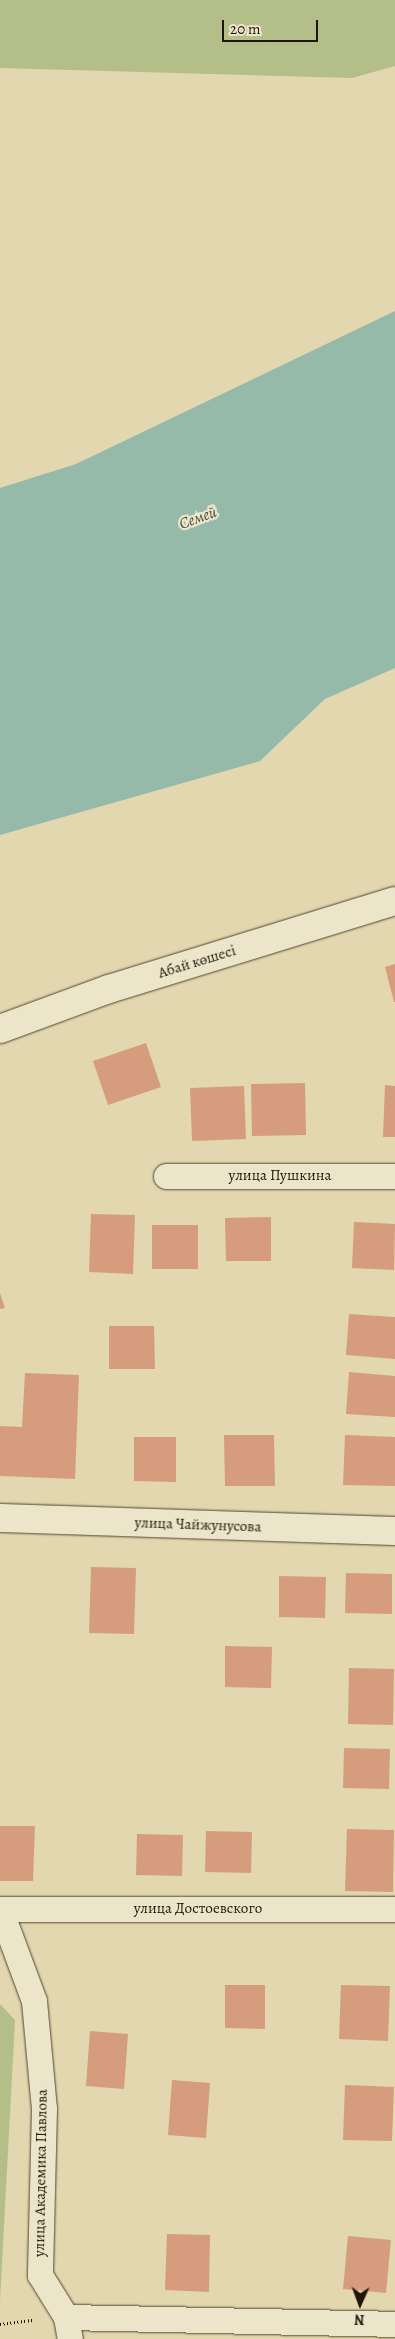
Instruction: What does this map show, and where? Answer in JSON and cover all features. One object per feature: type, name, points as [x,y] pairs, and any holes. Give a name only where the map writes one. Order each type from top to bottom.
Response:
[{"type":"main road","name":"Абай көшесі","points":[[0,1029],[109,989],[395,902]]},
{"type":"main road","name":"улица Чайжунусова","points":[[0,1518],[395,1531]]},
{"type":"street","name":"улица Пушкина","points":[[166,1176],[395,1176]]},
{"type":"street","name":"улица Достоевского","points":[[0,1909],[395,1909]]},
{"type":"street","name":"улица Академика Павлова","points":[[0,1909],[34,2001],[44,2108],[40,2275],[68,2328],[395,2324]]},
{"type":"green space","points":[[0,0],[395,0],[395,66],[352,78],[0,68]]},
{"type":"green space","points":[[0,2004],[15,2020],[0,2301]]},
{"type":"water","name":"Семей","points":[[395,311],[395,668],[325,699],[260,761],[0,835],[0,488],[76,464]]},
{"type":"building","points":[[395,964],[395,1002],[394,1002],[385,967]]},
{"type":"building","points":[[146,1043],[161,1087],[108,1105],[93,1061]]},
{"type":"building","points":[[305,1083],[306,1135],[252,1136],[251,1084]]},
{"type":"building","points":[[385,1085],[395,1086],[395,1137],[383,1137]]},
{"type":"building","points":[[244,1086],[246,1139],[192,1141],[190,1088]]},
{"type":"building","points":[[91,1214],[135,1215],[133,1274],[89,1272]]},
{"type":"building","points":[[271,1217],[271,1261],[226,1261],[225,1218]]},
{"type":"building","points":[[354,1222],[395,1224],[394,1270],[352,1268]]},
{"type":"building","points":[[152,1225],[198,1225],[198,1269],[152,1269]]},
{"type":"building","points":[[0,1293],[5,1308],[0,1309]]},
{"type":"building","points":[[349,1314],[395,1317],[395,1359],[346,1355]]},
{"type":"building","points":[[109,1326],[154,1326],[155,1369],[109,1369]]},
{"type":"building","points":[[349,1372],[395,1376],[395,1417],[346,1414]]},
{"type":"building","points":[[25,1373],[79,1375],[75,1479],[0,1476],[0,1426],[22,1427]]},
{"type":"building","points":[[224,1435],[274,1435],[275,1486],[225,1486]]},
{"type":"building","points":[[345,1435],[395,1437],[395,1486],[343,1485]]},
{"type":"building","points":[[134,1437],[176,1437],[176,1482],[134,1481]]},
{"type":"building","points":[[91,1567],[136,1568],[134,1634],[89,1633]]},
{"type":"building","points":[[346,1573],[392,1574],[392,1614],[345,1613]]},
{"type":"building","points":[[279,1576],[326,1577],[325,1618],[279,1617]]},
{"type":"building","points":[[225,1646],[272,1647],[271,1688],[225,1687]]},
{"type":"building","points":[[349,1668],[394,1669],[393,1725],[348,1724]]},
{"type":"building","points":[[344,1748],[390,1749],[389,1789],[343,1788]]},
{"type":"building","points":[[0,1826],[35,1826],[33,1881],[0,1881]]},
{"type":"building","points":[[347,1829],[394,1830],[393,1892],[345,1891]]},
{"type":"building","points":[[206,1831],[252,1832],[251,1873],[205,1872]]},
{"type":"building","points":[[137,1834],[183,1835],[182,1876],[136,1875]]},
{"type":"building","points":[[225,1985],[265,1985],[265,2029],[225,2028]]},
{"type":"building","points":[[341,1985],[390,1986],[388,2041],[339,2039]]},
{"type":"building","points":[[90,2031],[128,2034],[124,2089],[86,2086]]},
{"type":"building","points":[[172,2080],[210,2083],[206,2138],[168,2135]]},
{"type":"building","points":[[345,2085],[394,2087],[392,2141],[343,2140]]},
{"type":"building","points":[[167,2234],[210,2235],[209,2292],[165,2290]]},
{"type":"building","points":[[348,2236],[391,2240],[386,2293],[343,2289]]}]
